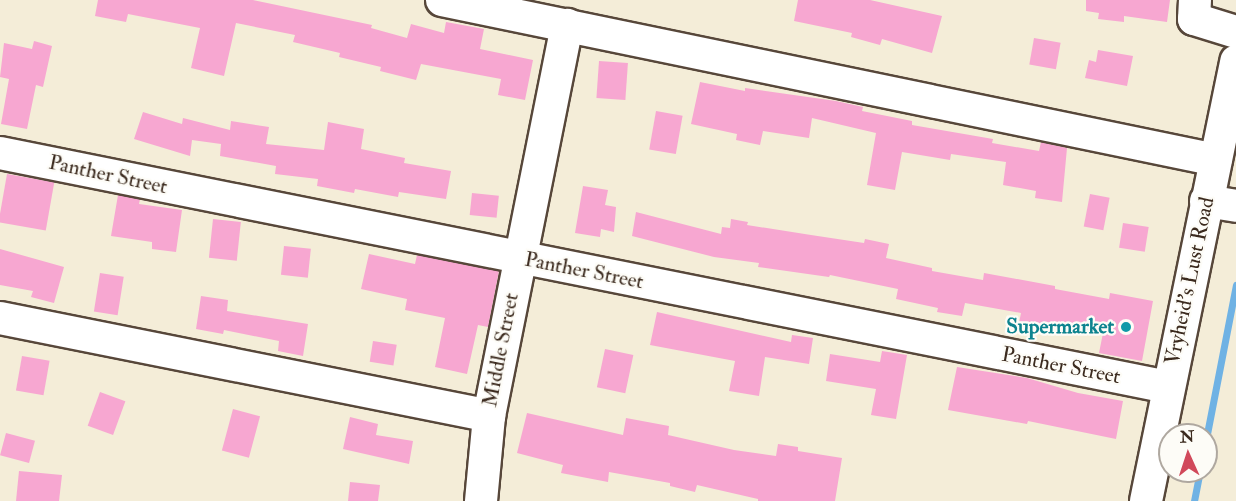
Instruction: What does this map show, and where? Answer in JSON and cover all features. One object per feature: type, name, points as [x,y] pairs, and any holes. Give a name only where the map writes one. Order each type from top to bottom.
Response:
[{"type":"street","points":[[442,0],[1216,160]]},
{"type":"street","points":[[1195,0],[1194,19],[1236,32]]},
{"type":"street","name":"Middle Street","points":[[484,500],[489,416],[567,25]]},
{"type":"street","name":"Vryheid's Lust Road","points":[[1146,501],[1168,387],[1221,204],[1216,160],[1236,61]]},
{"type":"street","name":"Panther Street","points":[[0,153],[519,259],[1168,387]]},
{"type":"street","points":[[0,318],[489,416]]},
{"type":"building","points":[[98,0],[253,0],[372,25],[371,28],[407,38],[411,24],[444,33],[446,22],[484,29],[480,49],[533,60],[525,100],[498,95],[501,79],[421,64],[416,80],[380,71],[381,67],[339,57],[340,53],[293,42],[295,35],[236,23],[224,76],[191,68],[200,28],[128,14],[126,22],[95,16]]},
{"type":"building","points":[[798,0],[870,0],[942,16],[932,53],[882,39],[880,45],[851,37],[852,33],[794,21]]},
{"type":"building","points":[[1086,0],[1170,0],[1167,22],[1124,16],[1124,22],[1098,19],[1099,13],[1086,11]]},
{"type":"building","points":[[1034,38],[1061,43],[1056,69],[1029,65]]},
{"type":"building","points":[[34,41],[52,46],[43,87],[36,85],[27,129],[1,124],[9,79],[0,77],[4,43],[32,49]]},
{"type":"building","points":[[1098,50],[1133,56],[1127,86],[1085,78],[1089,60],[1096,62]]},
{"type":"building","points":[[599,61],[628,63],[625,100],[596,98]]},
{"type":"building","points":[[700,82],[745,91],[745,88],[836,101],[863,107],[862,111],[912,121],[912,125],[993,139],[992,143],[1039,151],[1041,142],[1067,148],[1062,202],[1035,198],[1036,191],[1003,185],[1006,162],[951,154],[950,160],[902,152],[895,190],[867,185],[876,133],[812,118],[809,138],[763,131],[760,145],[736,140],[737,134],[691,124]]},
{"type":"building","points":[[656,111],[683,116],[676,154],[649,149]]},
{"type":"building","points":[[143,112],[182,124],[183,118],[230,130],[231,121],[269,127],[266,144],[324,150],[328,122],[364,129],[361,149],[405,158],[404,163],[451,171],[446,199],[399,192],[398,197],[355,189],[354,193],[317,186],[318,179],[275,174],[276,166],[220,156],[221,144],[192,140],[190,156],[134,139]]},
{"type":"building","points":[[7,174],[54,182],[46,231],[0,223]]},
{"type":"building","points":[[583,186],[608,190],[605,205],[616,207],[614,232],[601,229],[600,237],[575,233]]},
{"type":"building","points":[[472,193],[499,196],[497,218],[470,215]]},
{"type":"building","points":[[1090,194],[1110,198],[1103,230],[1084,226]]},
{"type":"building","points":[[118,195],[140,199],[139,204],[182,210],[176,252],[152,249],[152,242],[111,236]]},
{"type":"building","points":[[636,212],[721,234],[722,227],[730,228],[731,219],[748,222],[747,225],[864,243],[865,239],[889,244],[886,258],[932,268],[932,271],[983,280],[984,273],[1109,299],[1110,293],[1153,301],[1142,361],[1099,353],[1103,333],[1049,323],[1048,329],[1019,323],[1021,313],[965,303],[962,316],[937,312],[938,308],[896,299],[898,289],[830,275],[829,277],[758,267],[759,263],[714,257],[632,236]]},
{"type":"building","points":[[213,219],[241,222],[237,261],[209,258]]},
{"type":"building","points":[[1123,223],[1149,227],[1145,252],[1119,248]]},
{"type":"building","points":[[284,246],[311,249],[308,278],[281,275]]},
{"type":"building","points":[[0,249],[64,267],[54,303],[31,297],[33,291],[0,285]]},
{"type":"building","points":[[369,254],[415,264],[417,255],[499,271],[488,327],[478,325],[467,374],[435,367],[445,318],[405,310],[407,299],[361,289]]},
{"type":"building","points":[[100,273],[124,277],[118,315],[94,312]]},
{"type":"building","points":[[201,296],[228,300],[227,311],[308,324],[303,356],[278,351],[279,341],[224,330],[223,334],[196,329]]},
{"type":"building","points":[[657,312],[791,342],[792,335],[813,338],[809,364],[765,357],[759,396],[729,391],[735,361],[650,345]]},
{"type":"building","points":[[373,341],[397,345],[393,365],[370,362]]},
{"type":"building","points":[[605,349],[633,355],[625,393],[597,387]]},
{"type":"building","points":[[882,351],[907,355],[896,419],[871,415],[876,389],[826,381],[830,354],[880,362]]},
{"type":"building","points":[[22,356],[50,361],[43,395],[16,390]]},
{"type":"building","points":[[957,367],[1027,378],[1078,393],[1123,401],[1116,439],[1028,421],[1027,424],[948,410]]},
{"type":"building","points":[[100,392],[125,401],[113,435],[88,426]]},
{"type":"building","points":[[233,409],[260,416],[249,458],[222,451]]},
{"type":"building","points":[[527,413],[623,435],[626,418],[669,426],[668,435],[734,450],[776,456],[778,444],[798,447],[798,451],[842,458],[835,501],[758,501],[758,499],[697,485],[695,492],[670,486],[670,483],[609,472],[608,482],[561,473],[563,465],[517,453]]},
{"type":"building","points":[[350,417],[378,424],[376,435],[413,441],[409,464],[343,449]]},
{"type":"building","points":[[6,433],[35,441],[29,463],[0,455]]},
{"type":"building","points":[[19,471],[62,475],[59,501],[16,501]]},
{"type":"building","points":[[350,482],[380,485],[378,501],[348,501]]},
{"type":"waterway","points":[[1209,423],[1236,285]]},
{"type":"waterway","points":[[1194,501],[1198,483]]},
{"type":"place","name":"Supermarket","points":[[1126,327]]}]
